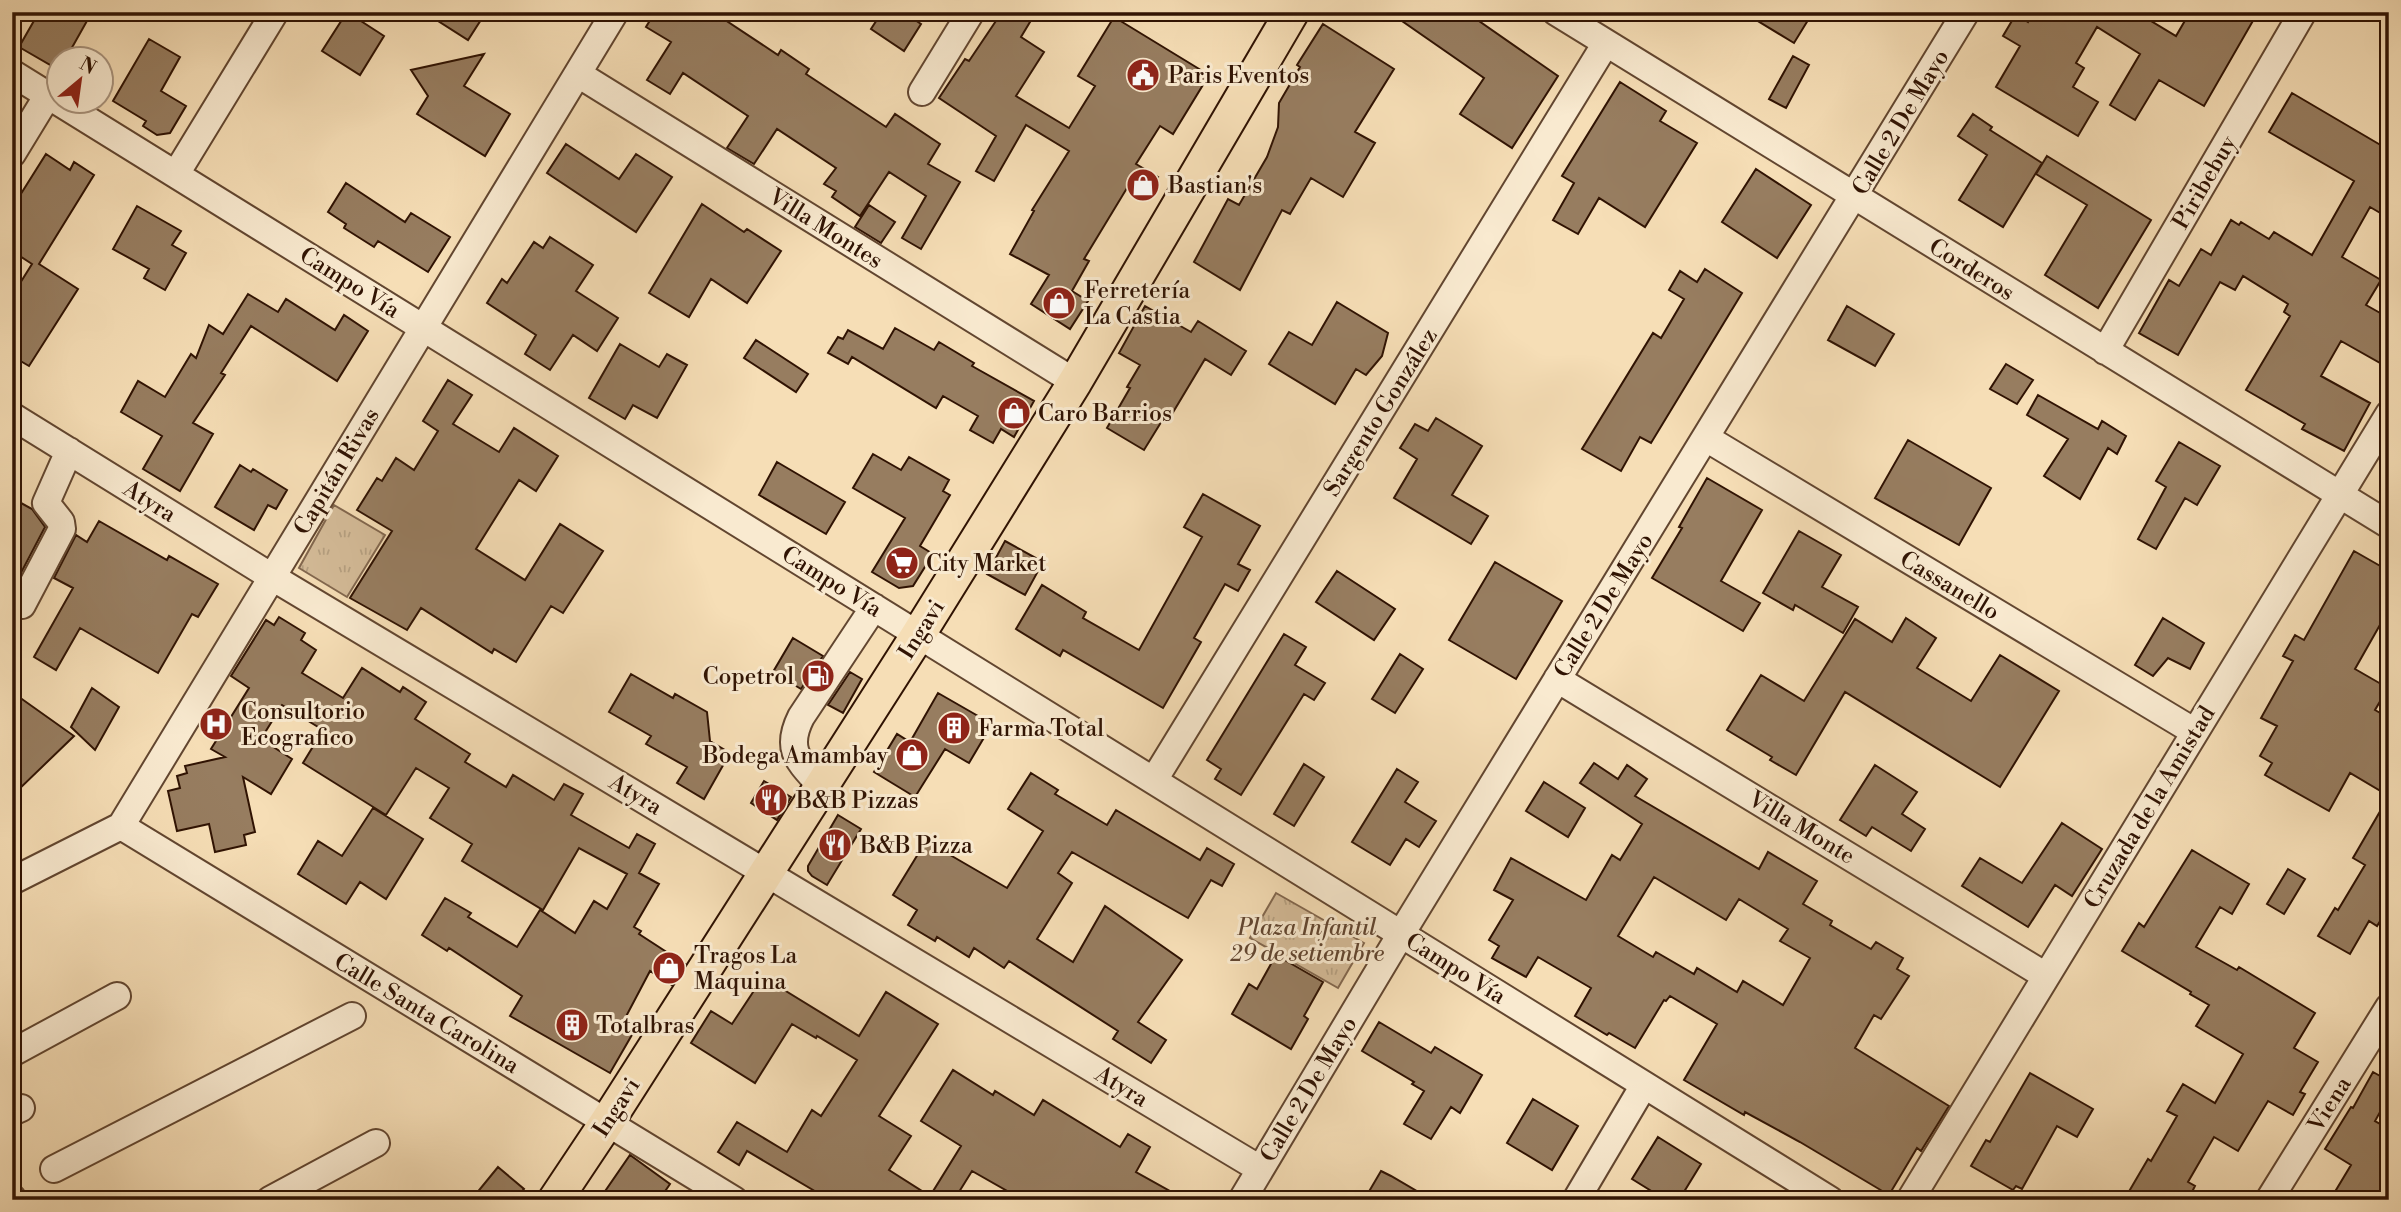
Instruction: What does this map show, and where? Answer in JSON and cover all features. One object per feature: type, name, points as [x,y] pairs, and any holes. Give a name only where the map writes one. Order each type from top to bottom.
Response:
[{"type":"main road","name":"Ingavi","points":[[555,1200],[768,873],[1075,382],[1292,12]]},
{"type":"street","points":[[176,174],[275,12]]},
{"type":"street","name":"Capitán Rivas","points":[[121,827],[615,12]]},
{"type":"street","points":[[922,92],[971,12]]},
{"type":"street","name":"Corderos","points":[[1556,12],[2389,525]]},
{"type":"street","name":"Calle 2 De Mayo","points":[[1242,1200],[1401,934],[1966,12]]},
{"type":"street","name":"Piribebuy","points":[[2105,351],[2303,12]]},
{"type":"street","name":"Sargento González","points":[[1154,780],[1606,43]]},
{"type":"street","name":"Campo Vía","points":[[12,73],[46,94]]},
{"type":"street","name":"Villa Montes","points":[[578,74],[1075,382]]},
{"type":"street","points":[[12,153],[46,98]]},
{"type":"street","name":"Campo Vía","points":[[82,116],[1830,1200]]},
{"type":"street","name":"Cruzada de la Amistad","points":[[1910,1200],[2389,414]]},
{"type":"street","name":"Atyra","points":[[12,416],[272,577],[1260,1169]]},
{"type":"street","name":"Cassanello","points":[[1706,438],[2195,732]]},
{"type":"street","points":[[22,605],[62,528],[61,522],[46,503],[69,451]]},
{"type":"street","points":[[822,787],[797,759],[792,744],[794,732],[801,717],[874,607]]},
{"type":"street","name":"Villa Monte","points":[[1557,679],[2046,976]]},
{"type":"street","points":[[12,881],[121,827]]},
{"type":"street","name":"Calle Santa Carolina","points":[[121,827],[734,1200]]},
{"type":"street","points":[[12,1053],[117,996]]},
{"type":"street","name":"Viena","points":[[2269,1200],[2389,1007]]},
{"type":"street","points":[[54,1169],[352,1016]]},
{"type":"street","points":[[1576,1200],[1644,1085]]},
{"type":"street","points":[[270,1200],[376,1143]]},
{"type":"green space","points":[[334,505],[385,535],[347,597],[299,568]]},
{"type":"green space","name":"Plaza Infantil 29 de setiembre","points":[[1276,893],[1364,943],[1338,988],[1250,938]]},
{"type":"building","points":[[39,12],[92,12],[73,46],[46,46],[46,63],[19,47]]},
{"type":"building","points":[[347,12],[384,36],[360,75],[322,51]]},
{"type":"building","points":[[424,12],[486,12],[468,40]]},
{"type":"building","points":[[655,12],[713,12],[778,55],[781,50],[809,69],[806,74],[886,127],[895,114],[940,144],[928,164],[960,182],[921,249],[902,238],[926,196],[889,172],[860,216],[832,197],[836,191],[824,184],[836,168],[777,129],[754,164],[727,148],[748,116],[683,73],[670,94],[647,80],[671,42],[646,27]]},
{"type":"building","points":[[882,12],[903,12],[921,24],[904,51],[871,29]]},
{"type":"building","points":[[1002,12],[1036,12],[1021,37],[1044,52],[1016,96],[1069,128],[1095,86],[1078,76],[1114,17],[1209,75],[1173,134],[1160,126],[1136,164],[1158,177],[1145,198],[1127,188],[1084,259],[1089,261],[1072,291],[1088,301],[1070,329],[1031,304],[1049,275],[1010,254],[1034,211],[1032,210],[1069,151],[1026,125],[994,181],[976,171],[996,136],[939,98],[965,59],[969,61]]},
{"type":"building","points":[[1389,12],[1466,12],[1558,76],[1512,148],[1460,114],[1484,78]]},
{"type":"building","points":[[1743,12],[1813,12],[1794,43]]},
{"type":"building","points":[[2034,12],[2136,12],[2176,36],[2190,12],[2258,12],[2204,106],[2159,80],[2135,120],[2110,105],[2140,54],[2097,27],[2076,63],[2084,68],[2073,87],[2098,102],[2078,136],[1996,87],[2020,46],[2003,36],[2016,14],[2028,22]]},
{"type":"building","points":[[1323,24],[1394,69],[1355,132],[1375,143],[1343,197],[1311,178],[1290,214],[1282,210],[1240,290],[1194,262],[1228,199],[1239,205],[1267,157],[1278,127],[1279,103],[1300,67],[1297,65]]},
{"type":"building","points":[[149,39],[180,57],[161,91],[186,106],[170,133],[157,135],[143,126],[146,121],[116,103],[116,96]]},
{"type":"building","points":[[484,54],[464,86],[510,114],[485,156],[417,114],[428,96],[411,70]]},
{"type":"building","points":[[1793,56],[1809,65],[1786,108],[1769,99]]},
{"type":"building","points":[[1620,82],[1666,111],[1660,121],[1697,143],[1645,227],[1599,198],[1578,234],[1553,220],[1574,183],[1562,176]]},
{"type":"building","points":[[2292,93],[2389,150],[2389,218],[2370,207],[2342,257],[2381,280],[2366,305],[2389,318],[2389,368],[2341,341],[2321,376],[2370,403],[2344,451],[2302,429],[2305,424],[2246,390],[2290,316],[2284,312],[2288,304],[2243,276],[2235,290],[2220,282],[2178,355],[2139,333],[2169,280],[2179,286],[2201,249],[2211,255],[2231,220],[2239,225],[2241,222],[2269,239],[2274,232],[2312,255],[2354,181],[2269,132]]},
{"type":"building","points":[[1973,114],[1992,127],[1990,130],[2042,163],[2003,227],[1959,200],[1987,155],[1958,136]]},
{"type":"building","points":[[566,144],[619,179],[636,154],[672,177],[636,232],[547,173]]},
{"type":"building","points":[[46,154],[70,170],[74,162],[94,175],[39,264],[78,289],[29,366],[12,356],[12,296],[32,264],[12,251],[12,208]]},
{"type":"building","points":[[2047,156],[2151,220],[2098,308],[2045,275],[2087,205],[2036,174]]},
{"type":"building","points":[[1756,169],[1811,205],[1777,258],[1722,222]]},
{"type":"building","points":[[346,183],[405,222],[411,213],[450,237],[428,272],[378,241],[374,247],[344,228],[346,224],[328,212]]},
{"type":"building","points":[[702,204],[744,232],[747,229],[781,251],[747,303],[711,279],[689,317],[649,293]]},
{"type":"building","points":[[869,205],[895,222],[881,243],[855,227]]},
{"type":"building","points":[[137,206],[181,231],[172,245],[186,253],[165,290],[144,278],[149,269],[113,249]]},
{"type":"building","points":[[550,237],[593,265],[576,291],[618,318],[597,351],[573,335],[550,370],[525,354],[536,335],[487,303],[502,279],[507,283],[534,242],[543,248]]},
{"type":"building","points":[[1705,269],[1742,293],[1651,443],[1640,437],[1621,471],[1582,449],[1653,333],[1661,338],[1684,299],[1669,290],[1680,271],[1697,282]]},
{"type":"building","points":[[248,294],[278,312],[286,299],[335,330],[344,315],[368,331],[337,381],[251,326],[221,373],[225,375],[193,423],[213,434],[180,491],[143,469],[162,436],[121,412],[138,381],[165,397],[191,354],[196,358],[209,325],[223,334]]},
{"type":"building","points":[[1337,302],[1388,333],[1382,356],[1366,375],[1356,369],[1335,404],[1269,364],[1289,332],[1312,345]]},
{"type":"building","points":[[1145,306],[1191,332],[1198,321],[1246,351],[1231,375],[1205,359],[1172,414],[1168,411],[1144,450],[1107,428],[1140,365],[1119,353]]},
{"type":"building","points":[[1847,306],[1894,334],[1875,366],[1828,340]]},
{"type":"building","points":[[895,328],[934,350],[939,342],[974,363],[972,366],[1034,401],[1014,437],[1001,429],[993,443],[970,430],[978,416],[943,396],[936,408],[852,357],[848,364],[828,353],[838,337],[843,339],[848,330],[883,349]]},
{"type":"building","points":[[756,340],[808,374],[796,392],[744,358]]},
{"type":"building","points":[[620,344],[659,367],[667,354],[687,365],[657,418],[633,405],[625,419],[589,398]]},
{"type":"building","points":[[2006,364],[2033,380],[2017,404],[1990,389]]},
{"type":"building","points":[[448,380],[472,395],[453,424],[499,452],[514,428],[558,456],[536,491],[519,480],[476,549],[525,580],[560,524],[603,551],[563,613],[551,606],[516,662],[494,649],[492,653],[421,608],[407,630],[350,598],[392,531],[357,510],[377,478],[382,481],[396,458],[414,470],[438,431],[423,421]]},
{"type":"building","points":[[2038,395],[2098,429],[2102,421],[2126,436],[2117,454],[2108,448],[2080,499],[2044,476],[2068,439],[2027,415]]},
{"type":"building","points":[[1436,418],[1482,446],[1452,495],[1488,516],[1471,544],[1394,498],[1417,459],[1400,448],[1415,424],[1428,431]]},
{"type":"building","points":[[1908,440],[1991,488],[1959,545],[1875,498]]},
{"type":"building","points":[[2179,442],[2220,466],[2197,505],[2185,498],[2156,549],[2138,539],[2166,487],[2156,481]]},
{"type":"building","points":[[873,454],[901,470],[909,457],[949,480],[943,491],[950,495],[920,546],[933,554],[913,586],[899,588],[872,572],[905,518],[853,488]]},
{"type":"building","points":[[777,462],[845,502],[826,534],[759,495]]},
{"type":"building","points":[[240,465],[251,472],[253,469],[287,490],[276,509],[268,505],[254,530],[215,507]]},
{"type":"building","points":[[1707,478],[1762,510],[1721,581],[1760,603],[1743,631],[1652,578],[1682,528],[1679,527]]},
{"type":"building","points":[[1203,494],[1260,526],[1238,564],[1250,570],[1238,591],[1225,584],[1194,638],[1201,642],[1163,708],[1063,650],[1060,656],[1016,629],[1042,585],[1086,612],[1083,618],[1139,650],[1202,537],[1184,527]]},
{"type":"building","points":[[12,498],[32,509],[45,527],[12,590]]},
{"type":"building","points":[[99,521],[167,560],[169,556],[218,584],[198,617],[192,614],[158,673],[80,628],[56,670],[34,657],[73,588],[54,578],[76,535],[87,542]]},
{"type":"building","points":[[1799,531],[1841,555],[1822,587],[1858,607],[1843,633],[1795,605],[1793,610],[1763,593]]},
{"type":"building","points":[[1005,541],[1043,562],[1025,595],[987,574]]},
{"type":"building","points":[[2354,551],[2389,571],[2389,609],[2355,669],[2388,688],[2375,710],[2389,718],[2389,796],[2350,773],[2329,811],[2265,775],[2272,763],[2260,756],[2277,726],[2261,718],[2293,661],[2283,656],[2295,635],[2304,640]]},
{"type":"building","points":[[1495,562],[1562,601],[1516,679],[1449,640]]},
{"type":"building","points":[[1337,571],[1395,609],[1374,640],[1316,602]]},
{"type":"building","points":[[279,617],[305,633],[301,640],[316,650],[302,673],[343,698],[362,668],[400,692],[403,687],[426,702],[415,719],[470,754],[465,762],[506,787],[513,775],[554,800],[564,784],[583,794],[571,815],[629,848],[637,834],[655,844],[639,873],[659,884],[634,927],[641,931],[639,934],[685,964],[672,985],[650,971],[621,1026],[633,1033],[610,1073],[510,1016],[522,996],[449,948],[447,951],[422,935],[445,898],[471,913],[468,917],[517,947],[540,910],[575,933],[594,901],[607,909],[627,874],[579,848],[543,910],[462,861],[472,844],[430,818],[449,788],[416,768],[386,815],[303,763],[323,730],[282,705],[261,739],[292,759],[271,794],[243,777],[255,832],[244,835],[246,845],[215,852],[209,824],[177,831],[168,791],[180,788],[177,776],[187,773],[185,766],[225,757],[211,749],[249,688],[231,676],[266,620],[274,625]]},
{"type":"building","points":[[1906,618],[1936,638],[1917,668],[1971,701],[2000,655],[2059,691],[2000,787],[1845,692],[1796,775],[1727,730],[1761,675],[1804,701],[1855,619],[1892,642]]},
{"type":"building","points":[[2163,618],[2204,643],[2190,669],[2168,658],[2153,676],[2135,665]]},
{"type":"building","points":[[1284,634],[1306,647],[1295,665],[1325,683],[1314,700],[1304,694],[1241,795],[1215,779],[1221,769],[1207,760]]},
{"type":"building","points":[[793,638],[823,656],[801,689],[773,672]]},
{"type":"building","points":[[1400,654],[1423,669],[1395,713],[1372,699]]},
{"type":"building","points":[[850,672],[862,679],[843,713],[828,705]]},
{"type":"building","points":[[631,674],[673,698],[675,694],[707,712],[710,741],[730,753],[704,799],[677,783],[687,767],[646,744],[651,736],[609,712]]},
{"type":"building","points":[[92,688],[119,707],[95,750],[71,727]]},
{"type":"building","points":[[12,692],[74,736],[12,796]]},
{"type":"building","points":[[938,693],[992,724],[969,763],[945,749],[915,797],[874,772],[897,734],[910,742]]},
{"type":"building","points":[[1594,763],[1618,779],[1627,765],[1647,779],[1635,796],[1759,869],[1768,852],[1817,881],[1803,904],[1832,921],[1830,925],[1871,949],[1876,942],[1903,958],[1897,969],[1909,976],[1881,1019],[1874,1015],[1855,1048],[1949,1106],[1921,1151],[1917,1148],[1889,1195],[1800,1142],[1745,1112],[1744,1115],[1684,1080],[1717,1024],[1670,996],[1664,1000],[1635,1048],[1575,1016],[1591,988],[1538,957],[1526,977],[1492,958],[1499,946],[1489,940],[1513,900],[1494,890],[1511,858],[1586,900],[1612,855],[1620,860],[1642,824],[1580,783]],"holes":[[[1654,877],[1726,920],[1739,899],[1788,929],[1780,941],[1810,958],[1783,1005],[1743,981],[1737,992],[1697,968],[1694,974],[1656,952],[1653,957],[1618,936]]]},
{"type":"building","points":[[1304,764],[1324,777],[1294,826],[1274,814]]},
{"type":"building","points":[[1875,765],[1917,792],[1902,814],[1925,829],[1911,851],[1872,827],[1866,836],[1840,820]]},
{"type":"building","points":[[1397,769],[1418,782],[1405,802],[1436,821],[1419,847],[1406,839],[1390,865],[1352,842]]},
{"type":"building","points":[[1031,773],[1058,790],[1055,794],[1107,825],[1116,810],[1200,860],[1207,848],[1234,864],[1222,886],[1211,880],[1188,918],[1072,852],[1058,873],[1072,883],[1037,939],[1073,962],[1105,906],[1182,960],[1138,1022],[1166,1040],[1151,1063],[1113,1039],[1118,1031],[1009,961],[1004,968],[974,948],[969,957],[937,937],[935,941],[908,925],[917,910],[893,895],[926,841],[1007,888],[1043,831],[1008,809]]},
{"type":"building","name":"B&B Pizzas","points":[[764,781],[791,797],[777,820],[751,803]]},
{"type":"building","points":[[1544,782],[1585,808],[1568,837],[1526,811]]},
{"type":"building","points":[[2389,796],[2389,907],[2377,926],[2369,921],[2350,954],[2318,936],[2335,908],[2338,910],[2365,865],[2353,858]]},
{"type":"building","points":[[373,808],[423,839],[386,899],[360,882],[346,904],[298,874],[318,841],[342,856]]},
{"type":"building","name":"B&B Pizza","points":[[838,815],[861,829],[827,885],[812,876],[808,866]]},
{"type":"building","points":[[2062,823],[2102,849],[2072,896],[2055,885],[2028,927],[1962,886],[1980,858],[2022,883]]},
{"type":"building","points":[[2192,850],[2249,884],[2232,914],[2220,907],[2196,947],[2237,970],[2239,967],[2315,1013],[2294,1048],[2318,1062],[2300,1092],[2305,1094],[2293,1115],[2268,1101],[2238,1151],[2214,1137],[2188,1182],[2195,1186],[2188,1200],[2124,1200],[2177,1116],[2167,1111],[2183,1084],[2215,1103],[2243,1054],[2196,1026],[2209,1005],[2122,951],[2139,923],[2144,927]]},
{"type":"building","points":[[2288,869],[2305,879],[2284,914],[2267,904]]},
{"type":"building","points":[[1276,955],[1323,982],[1304,1016],[1308,1019],[1291,1049],[1232,1014],[1249,984],[1257,989]]},
{"type":"building","points":[[763,977],[859,1036],[886,992],[938,1024],[879,1116],[911,1136],[889,1170],[930,1196],[961,1146],[921,1121],[953,1070],[993,1095],[995,1091],[1034,1115],[1043,1100],[1120,1147],[1128,1134],[1150,1147],[1136,1172],[1186,1200],[1023,1200],[972,1171],[954,1200],[830,1200],[747,1151],[739,1165],[718,1152],[737,1122],[787,1152],[812,1110],[821,1116],[857,1060],[792,1024],[755,1083],[691,1043],[711,1011],[732,1024]]},
{"type":"building","points":[[1379,1022],[1431,1053],[1435,1047],[1482,1075],[1460,1113],[1451,1107],[1431,1139],[1404,1124],[1424,1091],[1412,1084],[1414,1082],[1362,1051]]},
{"type":"building","points":[[2373,1072],[2389,1081],[2389,1096],[2375,1121],[2389,1129],[2389,1200],[2330,1200],[2351,1165],[2325,1149]]},
{"type":"building","points":[[2030,1073],[2093,1109],[2077,1137],[2057,1126],[2022,1189],[2016,1186],[2013,1190],[1971,1166],[1986,1140],[1990,1142]]},
{"type":"building","points":[[1533,1099],[1578,1126],[1552,1170],[1507,1143]]},
{"type":"building","points":[[1658,1137],[1701,1164],[1679,1200],[1666,1200],[1632,1179]]},
{"type":"building","points":[[630,1155],[670,1184],[659,1200],[599,1200]]},
{"type":"building","points":[[498,1167],[524,1189],[515,1200],[471,1200]]},
{"type":"building","points":[[1381,1171],[1391,1176],[1432,1200],[1364,1200]]},
{"type":"place","name":"Paris Eventos","points":[[1143,75]]},
{"type":"place","name":"Bastian's","points":[[1143,185]]},
{"type":"place","name":"Ferretería La Castia","points":[[1059,303]]},
{"type":"place","name":"Caro Barrios","points":[[1014,413]]},
{"type":"place","name":"City Market","points":[[902,563]]},
{"type":"place","name":"Copetrol","points":[[818,676]]},
{"type":"place","name":"Consultorio Ecografico","points":[[216,724]]},
{"type":"place","name":"Farma Total","points":[[954,728]]},
{"type":"place","name":"Bodega Amambay","points":[[912,755]]},
{"type":"place","name":"B&B Pizzas","points":[[771,800]]},
{"type":"place","name":"B&B Pizza","points":[[835,845]]},
{"type":"place","name":"Tragos La Maquina","points":[[669,968]]},
{"type":"place","name":"Totalbras","points":[[572,1025]]}]
